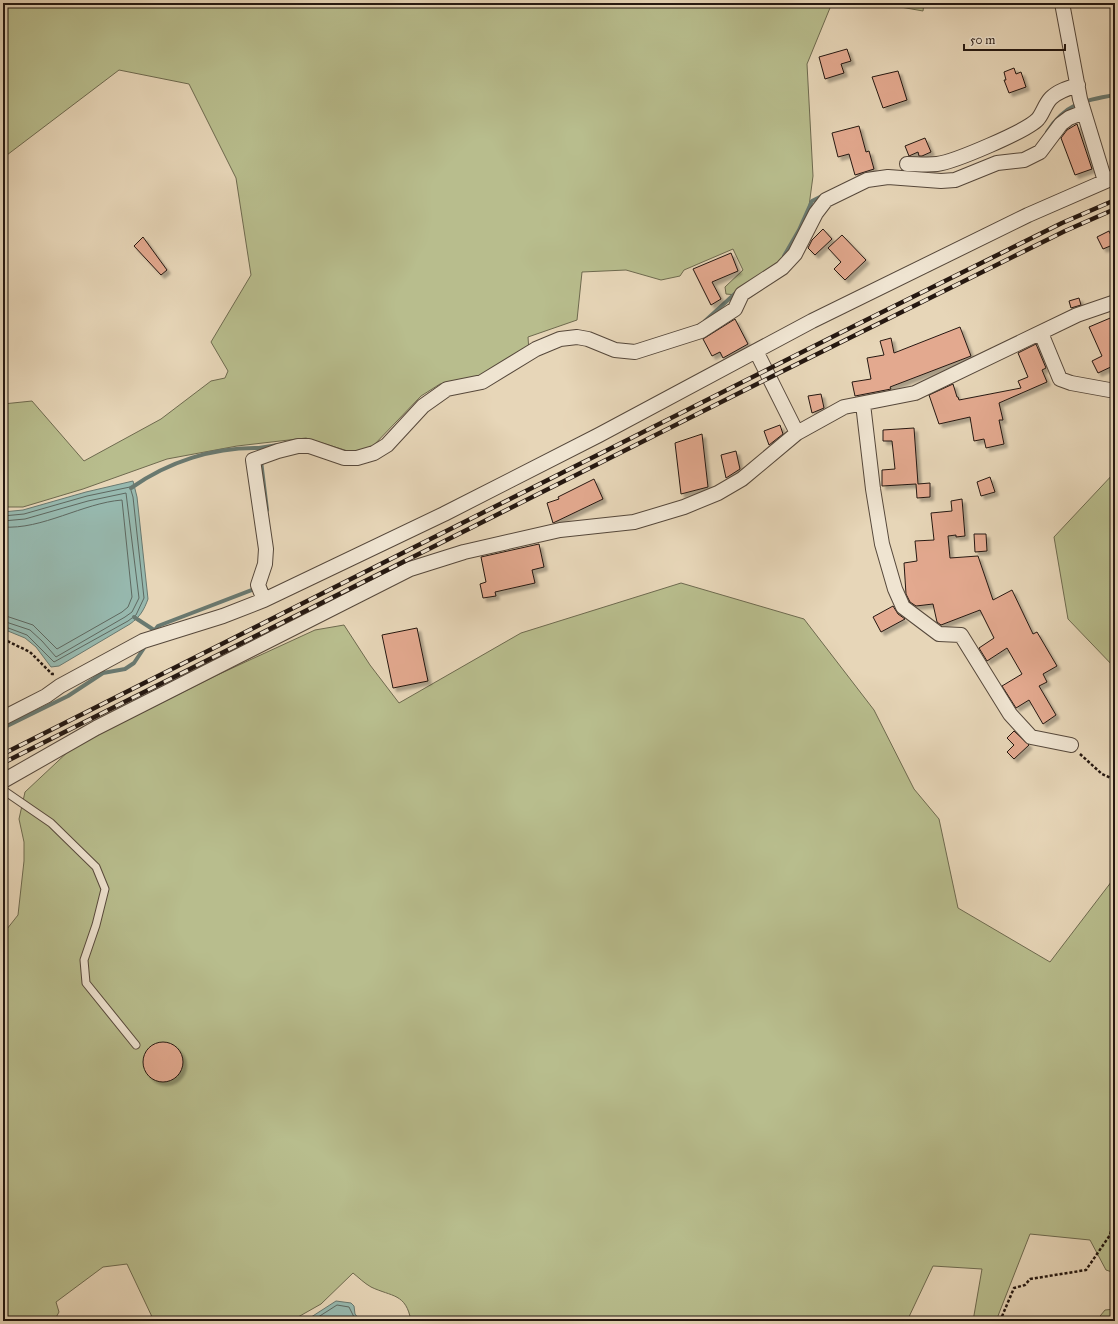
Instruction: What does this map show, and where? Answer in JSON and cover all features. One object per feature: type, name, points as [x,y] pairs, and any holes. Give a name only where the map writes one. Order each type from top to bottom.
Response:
[{"type":"street","points":[[3,718],[46,696],[60,686],[150,639],[222,616],[260,592],[444,514],[599,435],[756,351],[889,283],[1110,179],[1081,100],[1062,3]]},
{"type":"street","points":[[907,164],[937,164],[952,160],[1006,138],[1029,126],[1038,119],[1050,98],[1062,90],[1081,100]]},
{"type":"street","points":[[260,592],[266,549],[253,460],[278,451],[309,446],[344,458],[357,458],[374,453],[388,445],[423,406],[441,392],[447,389],[482,382],[536,349],[560,339],[577,337],[588,339],[614,350],[635,352],[700,331],[735,309],[742,294],[782,268],[795,254],[816,212],[826,200],[867,180],[888,177],[941,181],[955,180],[997,163],[1024,160],[1040,152],[1061,124],[1069,118],[1081,100]]},
{"type":"street","points":[[3,781],[96,728],[410,569],[464,552],[553,532],[634,522],[684,507],[718,493],[742,479],[797,433],[844,407],[915,393],[1077,315],[1115,302]]},
{"type":"street","points":[[1041,333],[1060,379],[1071,383],[1115,391]]},
{"type":"street","points":[[756,351],[797,433]]},
{"type":"street","points":[[863,404],[873,489],[882,544],[895,589],[903,607],[939,634],[961,635],[1010,714],[1031,737],[1071,745]]},
{"type":"lane","points":[[3,790],[51,822],[96,866],[105,889],[84,960],[86,983],[136,1045]]},
{"type":"path","points":[[3,639],[30,652],[52,674],[58,674]]},
{"type":"path","points":[[1071,745],[1102,774],[1115,780]]},
{"type":"path","points":[[1000,1321],[1014,1288],[1025,1284],[1030,1279],[1086,1270],[1110,1235],[1115,1215]]},
{"type":"green space","points":[[3,3],[832,3],[807,64],[813,176],[807,221],[784,262],[737,295],[726,294],[725,287],[743,270],[733,249],[684,270],[680,276],[661,280],[626,270],[582,272],[577,320],[528,337],[529,352],[479,378],[440,384],[421,396],[372,447],[351,452],[306,438],[237,446],[167,459],[83,489],[23,507],[3,507],[3,404],[32,401],[84,461],[161,419],[211,381],[225,378],[228,371],[211,342],[251,275],[236,178],[189,84],[119,70],[3,158]]},
{"type":"green space","points":[[878,3],[924,3],[923,11]]},
{"type":"green space","points":[[1115,472],[1115,668],[1068,619],[1054,537]]},
{"type":"green space","points":[[681,583],[804,619],[874,710],[914,789],[939,819],[958,908],[1050,962],[1115,877],[1115,1273],[1106,1270],[1090,1240],[1030,1234],[996,1321],[973,1321],[982,1269],[933,1266],[907,1321],[411,1321],[406,1305],[402,1301],[397,1297],[371,1287],[353,1273],[321,1304],[291,1321],[154,1321],[127,1264],[103,1267],[56,1302],[59,1312],[54,1321],[3,1321],[3,934],[18,915],[24,861],[24,842],[19,819],[25,792],[72,748],[215,676],[315,630],[344,625],[370,665],[399,703],[521,633]]},
{"type":"green space","points":[[1115,1309],[1115,1321],[1096,1321],[1105,1310]]},
{"type":"water","points":[[133,481],[137,497],[148,599],[145,607],[139,616],[130,624],[59,666],[51,667],[36,647],[25,638],[3,629],[3,512],[23,510],[86,492]]},
{"type":"water","points":[[336,1301],[351,1303],[354,1306],[355,1314],[360,1320],[368,1321],[305,1321]]},
{"type":"building","points":[[847,49],[851,61],[841,64],[844,73],[825,79],[819,57]]},
{"type":"building","points":[[1014,68],[1016,74],[1021,72],[1026,87],[1009,93],[1004,80],[1006,80],[1004,72]]},
{"type":"building","points":[[898,71],[907,100],[883,108],[872,77]]},
{"type":"building","points":[[1077,124],[1092,169],[1075,175],[1061,138],[1067,130]]},
{"type":"building","points":[[859,126],[866,152],[869,151],[874,169],[855,175],[849,154],[838,157],[832,133]]},
{"type":"building","points":[[925,138],[931,152],[919,156],[918,152],[909,156],[905,146]]},
{"type":"building","points":[[823,229],[832,239],[815,255],[808,248],[812,240]]},
{"type":"building","points":[[1109,231],[1115,244],[1103,249],[1097,237]]},
{"type":"building","points":[[842,235],[866,260],[845,280],[834,269],[841,262],[828,248]]},
{"type":"building","points":[[143,237],[167,270],[161,275],[134,246]]},
{"type":"building","points":[[731,253],[738,271],[712,282],[721,299],[711,305],[693,269]]},
{"type":"building","points":[[1079,298],[1081,305],[1071,308],[1069,301]]},
{"type":"building","points":[[1115,316],[1115,365],[1098,373],[1092,361],[1102,356],[1089,327]]},
{"type":"building","points":[[735,319],[748,344],[723,358],[720,352],[712,356],[703,339]]},
{"type":"building","points":[[960,327],[971,356],[890,387],[891,389],[855,396],[852,382],[871,379],[867,358],[884,355],[880,341],[891,338],[894,353]]},
{"type":"building","points":[[1036,344],[1046,368],[1042,370],[1047,382],[999,403],[1003,420],[999,420],[1004,444],[986,448],[984,439],[974,441],[970,417],[939,424],[929,395],[953,384],[959,400],[1021,388],[1018,381],[1028,377],[1018,353]]},
{"type":"building","points":[[821,394],[824,408],[812,413],[808,396]]},
{"type":"building","points":[[780,425],[783,434],[769,445],[764,431]]},
{"type":"building","points":[[914,428],[918,484],[930,483],[930,497],[917,498],[916,484],[882,486],[882,470],[895,469],[892,441],[883,441],[883,430]]},
{"type":"building","points":[[702,434],[708,487],[681,494],[675,443]]},
{"type":"building","points":[[736,451],[740,469],[726,478],[721,455]]},
{"type":"building","points":[[990,477],[995,492],[981,496],[977,482]]},
{"type":"building","points":[[594,479],[603,499],[553,523],[547,503],[559,499],[558,497]]},
{"type":"building","points":[[962,499],[965,536],[948,536],[950,558],[978,556],[993,600],[1012,590],[1033,634],[1037,632],[1057,666],[1043,674],[1047,682],[1039,686],[1056,715],[1043,724],[1029,700],[1016,708],[1002,686],[1022,674],[1007,648],[987,661],[979,648],[994,638],[980,610],[941,625],[937,622],[933,604],[916,606],[910,602],[906,594],[904,563],[917,561],[915,541],[934,540],[931,513],[952,511],[951,501]]},
{"type":"building","points":[[974,534],[986,534],[987,551],[975,552]]},
{"type":"building","points":[[539,544],[544,567],[532,570],[535,583],[495,592],[496,596],[483,598],[480,584],[486,582],[481,557]]},
{"type":"building","points":[[893,606],[898,614],[905,619],[881,632],[873,617]]},
{"type":"building","points":[[417,628],[428,681],[393,688],[382,635]]},
{"type":"building","points":[[1014,731],[1029,745],[1014,759],[1007,752],[1014,745],[1007,738]]},
{"type":"building","points":[[167,1042],[174,1045],[180,1051],[183,1062],[182,1070],[174,1079],[167,1082],[159,1082],[152,1079],[144,1070],[143,1058],[146,1051],[155,1043]]},
{"type":"waterway","points":[[1047,132],[1068,109],[1094,99],[1115,95]]},
{"type":"waterway","points":[[784,256],[799,230],[812,201],[824,195]]},
{"type":"waterway","points":[[705,321],[739,290]]},
{"type":"waterway","points":[[260,454],[259,448],[278,445]]},
{"type":"waterway","points":[[131,488],[160,471],[192,458],[225,450],[259,448]]},
{"type":"waterway","points":[[261,461],[267,510]]},
{"type":"waterway","points":[[151,635],[158,626],[257,588]]},
{"type":"waterway","points":[[134,617],[154,630]]},
{"type":"waterway","points":[[3,728],[68,696],[103,673],[125,669],[134,663],[146,645]]},
{"type":"railway","points":[[3,754],[846,330],[1062,223],[1115,200]]},
{"type":"railway","points":[[3,763],[775,375],[1065,231],[1115,209]]}]
